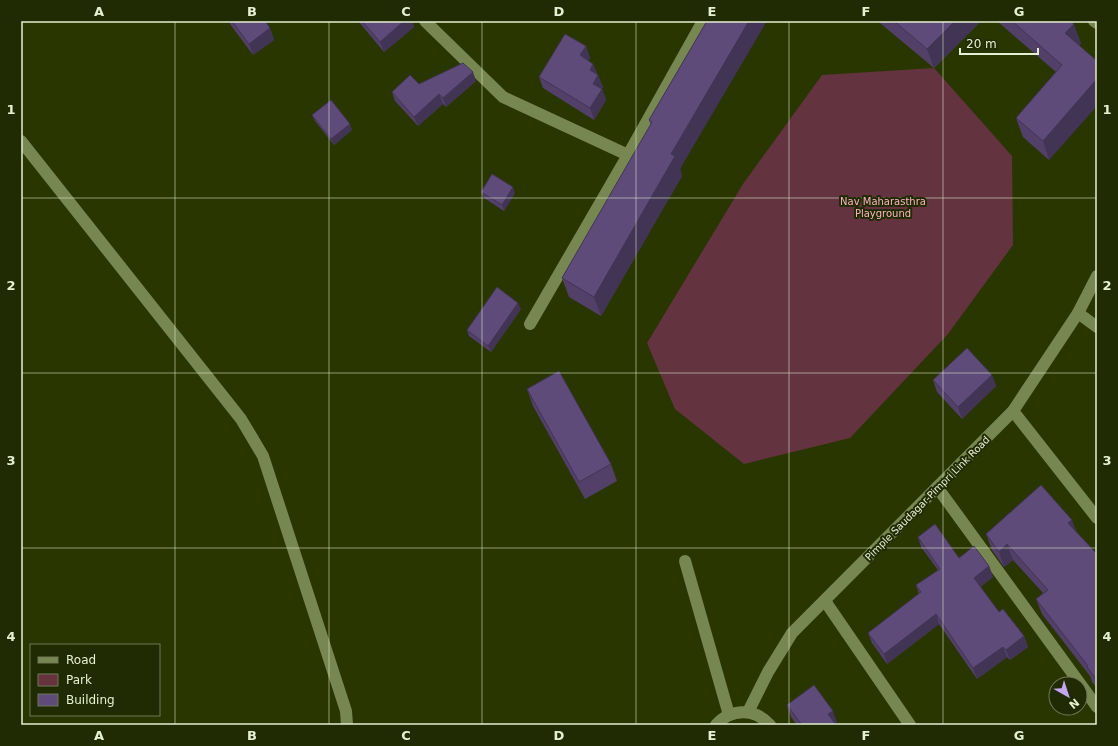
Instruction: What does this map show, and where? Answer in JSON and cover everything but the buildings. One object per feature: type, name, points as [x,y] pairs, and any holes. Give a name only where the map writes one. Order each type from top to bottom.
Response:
[{"type":"street","points":[[425,21],[503,97],[628,155]]},
{"type":"street","points":[[530,324],[628,155],[703,21]]},
{"type":"street","points":[[21,141],[241,419],[263,456],[346,711],[347,725]]},
{"type":"street","name":"Pimple Saudagar-Pimpri Link Road","points":[[748,712],[768,672],[792,633],[1013,411],[1078,313],[1097,276]]},
{"type":"street","points":[[1078,313],[1097,327]]},
{"type":"street","points":[[1013,411],[1097,518]]},
{"type":"street","points":[[937,487],[1097,707]]},
{"type":"street","points":[[685,561],[729,715]]},
{"type":"street","points":[[824,601],[910,725]]},
{"type":"street","points":[[716,725],[729,715],[748,712],[761,717],[770,725]]},
{"type":"green space","name":"Nav Maharasthra Playground","points":[[934,68],[1012,156],[1013,245],[948,334],[850,438],[744,464],[675,409],[647,343],[743,184],[822,75]]}]
